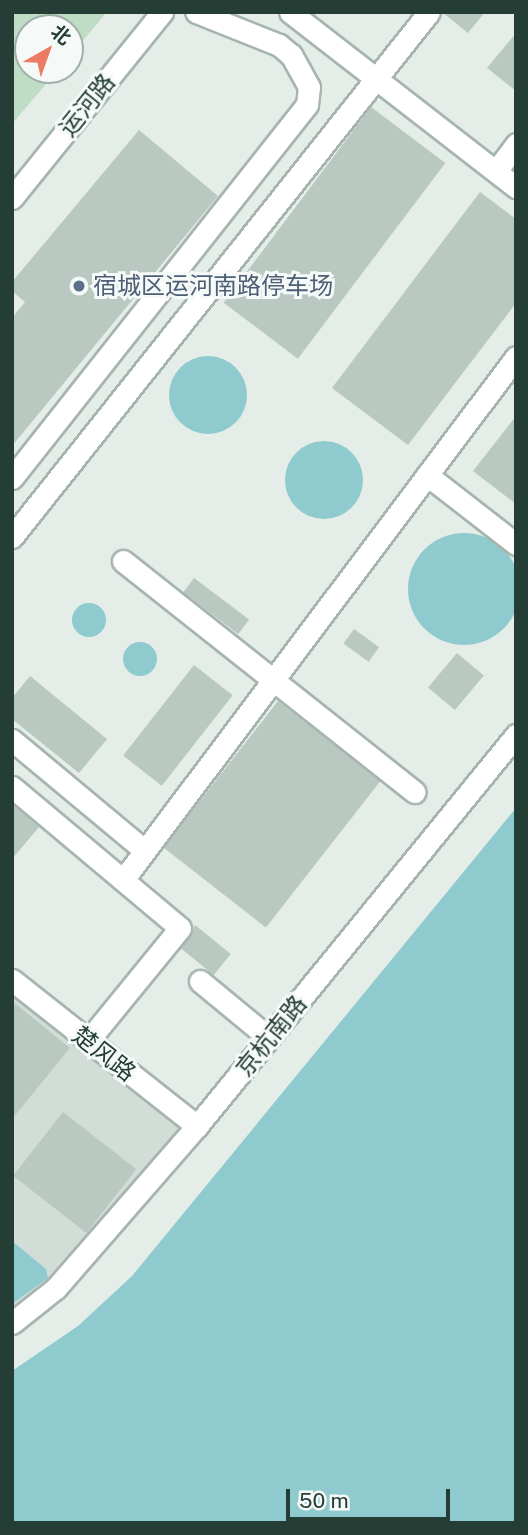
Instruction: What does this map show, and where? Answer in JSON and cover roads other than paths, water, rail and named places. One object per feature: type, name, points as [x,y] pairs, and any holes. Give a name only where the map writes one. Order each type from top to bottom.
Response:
[{"type":"street","name":"运河路","points":[[12,198],[162,12]]},
{"type":"street","points":[[12,478],[307,105],[309,87],[291,55],[279,45],[196,12]]},
{"type":"street","points":[[290,12],[516,187]]},
{"type":"street","points":[[12,537],[429,12]]},
{"type":"street","points":[[496,171],[516,144]]},
{"type":"street","points":[[123,880],[516,358]]},
{"type":"street","points":[[427,475],[516,544]]},
{"type":"street","points":[[123,561],[414,792]]},
{"type":"street","name":"京杭南路","points":[[12,1323],[56,1288],[198,1126],[516,735]]},
{"type":"street","points":[[12,740],[145,851]]},
{"type":"street","points":[[12,787],[180,928],[88,1041]]},
{"type":"street","points":[[200,981],[270,1038]]},
{"type":"street","name":"楚风路","points":[[14,984],[198,1126]]},
{"type":"water","points":[[208,356],[223,359],[236,367],[244,380],[247,395],[244,410],[236,423],[223,431],[208,434],[193,431],[180,423],[172,410],[169,395],[172,380],[180,367],[193,359]]},
{"type":"water","points":[[324,441],[339,444],[352,452],[360,465],[363,480],[360,495],[352,508],[339,516],[324,519],[309,516],[296,508],[288,495],[285,480],[288,465],[296,452],[309,444]]},
{"type":"water","points":[[464,533],[486,537],[504,549],[516,567],[520,589],[516,611],[504,629],[486,641],[464,645],[442,641],[424,629],[412,611],[408,589],[412,567],[424,549],[442,537]]},
{"type":"water","points":[[89,603],[101,608],[106,620],[101,632],[89,637],[77,632],[72,620],[77,608]]},
{"type":"water","points":[[140,642],[152,647],[157,659],[152,671],[140,676],[128,671],[123,659],[128,647]]},
{"type":"water","points":[[516,808],[516,1523],[12,1523],[12,1371],[78,1326],[132,1276]]},
{"type":"water","points":[[12,1241],[46,1269],[48,1278],[12,1304]]},
{"type":"place","name":"宿城区运河南路停车场","points":[[79,286]]}]
